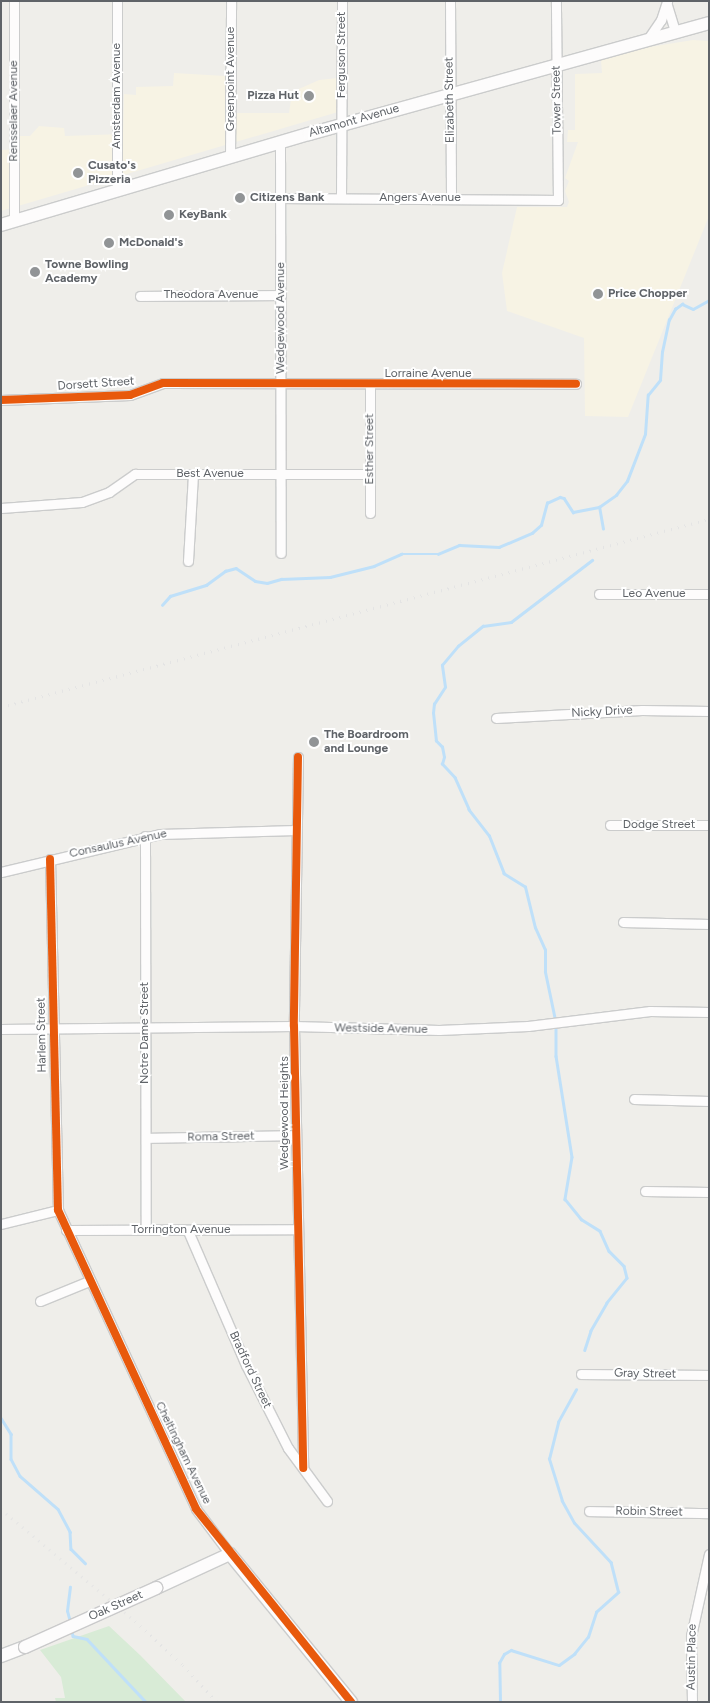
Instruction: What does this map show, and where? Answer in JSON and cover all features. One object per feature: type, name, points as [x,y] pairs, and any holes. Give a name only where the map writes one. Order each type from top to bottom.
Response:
[{"type":"main road","name":"Altamont Avenue","points":[[1,225],[450,93],[709,23]]},
{"type":"main road","name":"Oak Street","points":[[1,1656],[25,1647],[230,1554]]},
{"type":"main road","name":"Cheltingham Avenue","points":[[230,1554],[351,1702]]},
{"type":"street","name":"Rensselaer Avenue","points":[[14,1],[14,221]]},
{"type":"street","name":"Amsterdam Avenue","points":[[117,1],[117,190]]},
{"type":"street","name":"Greenpoint Avenue","points":[[230,157],[231,1]]},
{"type":"street","name":"Ferguson Street","points":[[341,198],[342,1]]},
{"type":"street","name":"Elizabeth Street","points":[[450,1],[451,199]]},
{"type":"street","name":"Tower Street","points":[[556,1],[558,200]]},
{"type":"street","points":[[667,3],[675,31]]},
{"type":"street","points":[[648,38],[667,3]]},
{"type":"street","name":"Wedgewood Avenue","points":[[280,142],[282,198],[281,554]]},
{"type":"street","name":"Angers Avenue","points":[[282,198],[558,200]]},
{"type":"street","name":"Theodora Avenue","points":[[140,296],[281,295]]},
{"type":"street","name":"Dorsett Street","points":[[1,400],[130,395],[163,383],[281,383]]},
{"type":"street","name":"Lorraine Avenue","points":[[281,383],[370,386],[576,384]]},
{"type":"street","name":"Esther Street","points":[[370,386],[370,513]]},
{"type":"street","name":"Best Avenue","points":[[1,508],[82,502],[109,492],[135,474],[369,474]]},
{"type":"street","points":[[188,561],[193,474]]},
{"type":"street","name":"Leo Avenue","points":[[599,594],[709,594]]},
{"type":"street","name":"Nicky Drive","points":[[496,718],[642,710],[709,711]]},
{"type":"street","name":"Wedgewood Heights","points":[[298,757],[294,1026],[296,1229],[303,1468]]},
{"type":"street","name":"Dodge Street","points":[[610,825],[709,825]]},
{"type":"street","name":"Consaulus Avenue","points":[[1,872],[50,858],[145,836],[175,832],[296,830]]},
{"type":"street","name":"Notre Dame Street","points":[[145,836],[146,1230]]},
{"type":"street","name":"Harlem Street","points":[[50,858],[58,1210]]},
{"type":"street","points":[[623,922],[709,924]]},
{"type":"street","name":"Westside Avenue","points":[[1,1028],[294,1026],[439,1030],[550,1023],[650,1011],[709,1012]]},
{"type":"street","points":[[634,1099],[709,1101]]},
{"type":"street","name":"Roma Street","points":[[146,1138],[296,1135]]},
{"type":"street","points":[[645,1191],[709,1192]]},
{"type":"street","points":[[3,1223],[58,1210]]},
{"type":"street","name":"Cheltingham Avenue","points":[[58,1210],[89,1281],[196,1509],[230,1554]]},
{"type":"street","name":"Torrington Avenue","points":[[66,1230],[296,1229]]},
{"type":"street","name":"Bradford Street","points":[[188,1230],[246,1366],[288,1448],[327,1501]]},
{"type":"street","points":[[40,1301],[89,1281]]},
{"type":"street","name":"Gray Street","points":[[581,1374],[709,1375]]},
{"type":"street","name":"Robin Street","points":[[589,1511],[709,1513]]},
{"type":"street","name":"Austin Place","points":[[692,1702],[691,1636],[709,1554]]},
{"type":"shaded area","points":[[693,40],[709,41],[709,216],[628,417],[585,416],[584,338],[507,311],[502,273],[517,207],[567,207],[569,202],[565,191],[569,181],[565,178],[578,142],[567,142],[568,130],[575,130],[575,74],[602,73],[601,60],[643,48]]},
{"type":"shaded area","points":[[174,73],[225,76],[225,113],[289,113],[292,92],[319,80],[338,78],[338,112],[1,211],[1,150],[17,149],[17,136],[30,136],[39,126],[64,128],[65,136],[123,134],[124,94],[136,95],[136,87],[173,86]]},
{"type":"green space","points":[[109,1626],[186,1702],[56,1702],[55,1698],[65,1698],[61,1677],[40,1650]]},
{"type":"waterway","points":[[603,529],[599,507],[616,495],[627,481],[645,434],[648,395],[660,380],[662,352],[669,320],[675,309],[682,304],[693,309],[709,300]]},
{"type":"waterway","points":[[162,605],[170,596],[206,585],[225,571],[236,568],[255,581],[267,583],[281,579],[330,577],[374,566],[401,554],[438,554],[459,545],[499,547],[532,533],[541,525],[547,503],[560,497],[564,498],[573,512],[599,507]]},
{"type":"waterway","points":[[555,1020],[545,972],[545,950],[535,928],[525,887],[504,874],[489,836],[469,810],[455,778],[442,764],[444,757],[442,747],[436,741],[433,713],[434,704],[445,687],[442,665],[458,646],[483,626],[511,622],[592,560]]},
{"type":"waterway","points":[[556,1025],[556,1056],[572,1157],[565,1199],[581,1219],[600,1231],[609,1251],[624,1266],[627,1278],[607,1303],[591,1331],[585,1350]]},
{"type":"waterway","points":[[500,1702],[499,1663],[504,1654],[511,1650],[559,1665],[574,1654],[588,1637],[596,1612],[618,1592],[611,1563],[574,1523],[562,1501],[549,1459],[558,1422],[576,1390]]},
{"type":"waterway","points":[[1,1418],[11,1434],[11,1459],[20,1476],[58,1509],[70,1532],[71,1549],[85,1563]]},
{"type":"waterway","points":[[70,1587],[67,1611],[70,1622]]},
{"type":"waterway","points":[[72,1630],[73,1636],[87,1639],[146,1702]]},
{"type":"railway","points":[[1,707],[709,519]]},
{"type":"railway","points":[[1,1509],[135,1621],[183,1665],[217,1702]]},
{"type":"cycle path","points":[[1,400],[130,395],[163,383],[576,384]]},
{"type":"cycle path","points":[[298,757],[294,1026],[303,1468]]},
{"type":"cycle path","points":[[50,859],[58,1210],[196,1509],[351,1702]]},
{"type":"place","name":"Pizza Hut","points":[[309,96]]},
{"type":"place","name":"Cusato's Pizzeria","points":[[78,173]]},
{"type":"place","name":"Citizens Bank","points":[[240,198]]},
{"type":"place","name":"KeyBank","points":[[169,215]]},
{"type":"place","name":"McDonald's","points":[[109,243]]},
{"type":"place","name":"Towne Bowling Academy","points":[[35,272]]},
{"type":"place","name":"Price Chopper","points":[[598,294]]},
{"type":"place","name":"The Boardroom and Lounge","points":[[314,742]]}]
